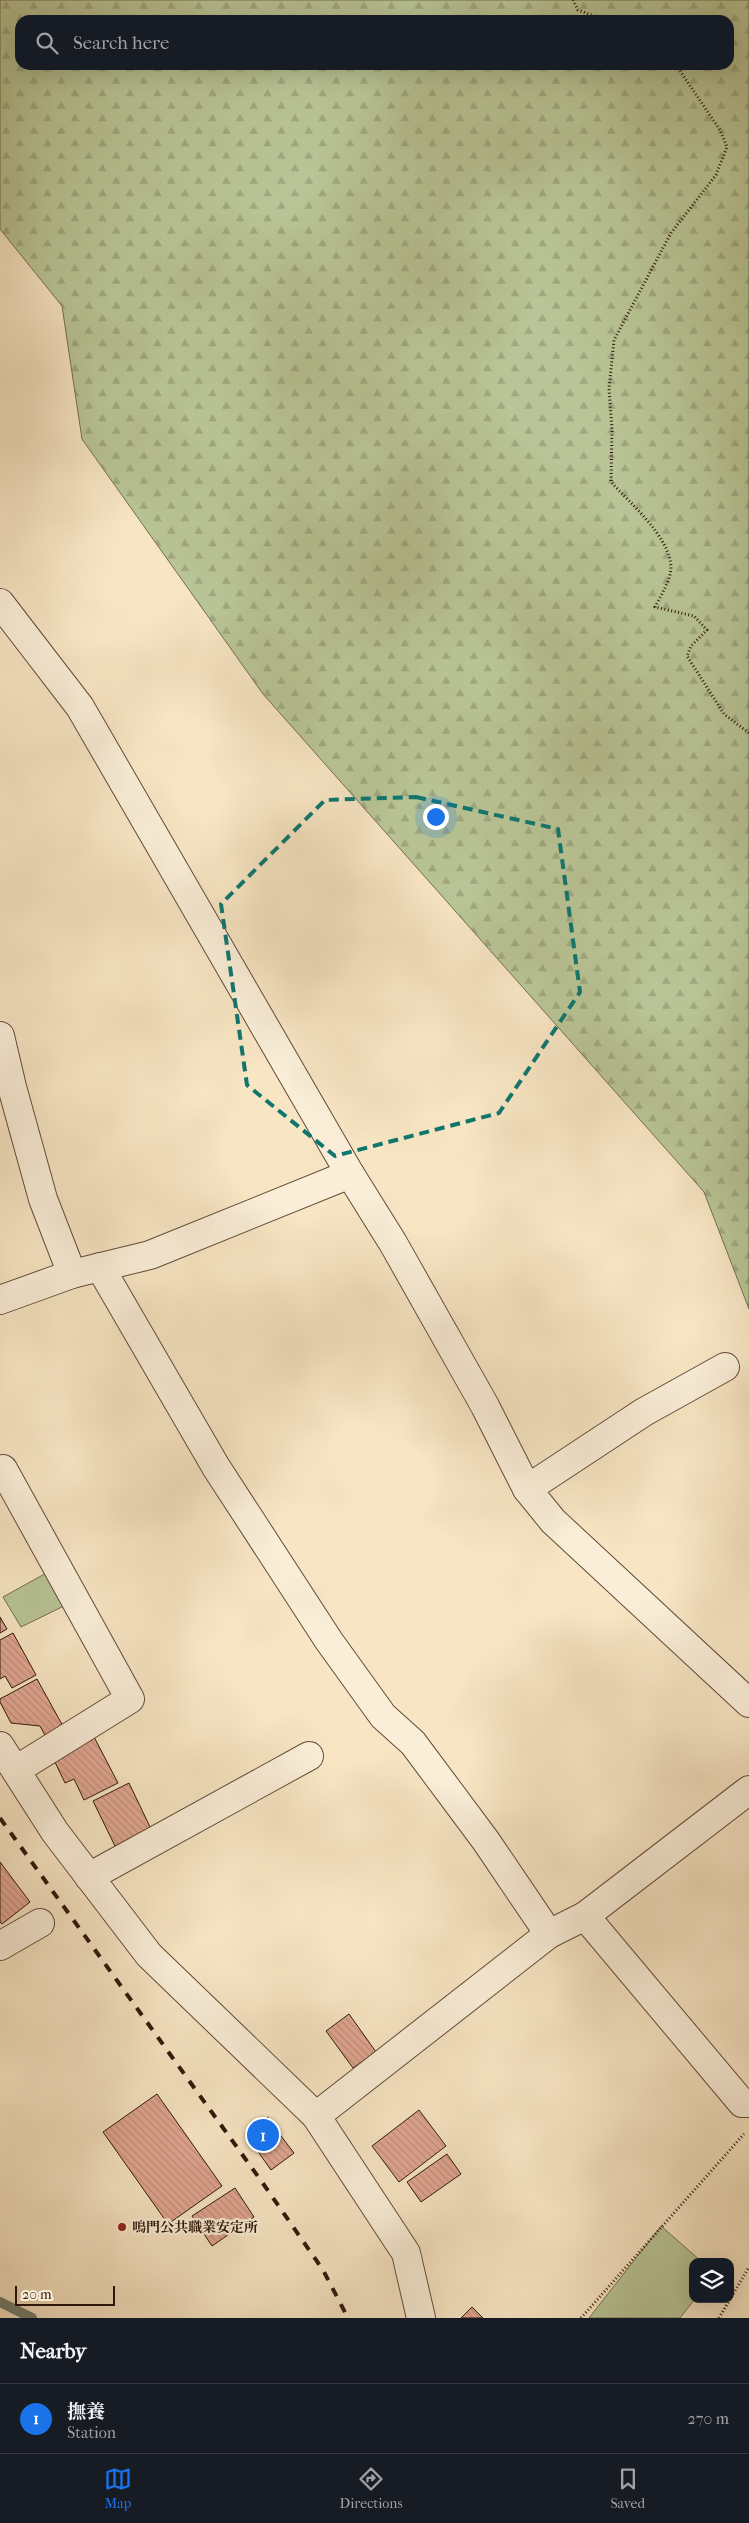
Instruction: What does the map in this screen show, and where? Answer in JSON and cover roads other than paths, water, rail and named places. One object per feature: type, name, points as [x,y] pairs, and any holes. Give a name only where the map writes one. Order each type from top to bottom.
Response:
[{"type":"street","points":[[0,603],[80,707],[350,1174],[392,1243],[485,1406],[527,1489],[553,1521],[749,1703]]},
{"type":"street","points":[[0,1036],[12,1088],[43,1199],[72,1274]]},
{"type":"street","points":[[0,1300],[72,1274],[150,1255],[350,1174]]},
{"type":"street","points":[[100,1267],[216,1467],[329,1641],[383,1716],[413,1743],[486,1841],[549,1934]]},
{"type":"street","points":[[527,1489],[644,1412],[725,1367]]},
{"type":"street","points":[[0,1470],[2,1469],[130,1699],[16,1770]]},
{"type":"street","points":[[0,1746],[55,1832],[149,1955],[316,2116],[406,2253],[421,2318]]},
{"type":"street","points":[[89,1877],[309,1756]]},
{"type":"street","points":[[316,2116],[549,1934],[585,1916],[749,1790]]},
{"type":"street","points":[[585,1916],[742,2103],[749,2103]]},
{"type":"street","points":[[0,1946],[40,1923]]},
{"type":"waterway","points":[[0,2302],[32,2318]]},
{"type":"railway","points":[[0,1818],[262,2182],[323,2270],[348,2318]]},
{"type":"place","name":"撫養","points":[[263,2135]]},
{"type":"place","name":"鳴門公共職業安定所","points":[[122,2227]]}]
